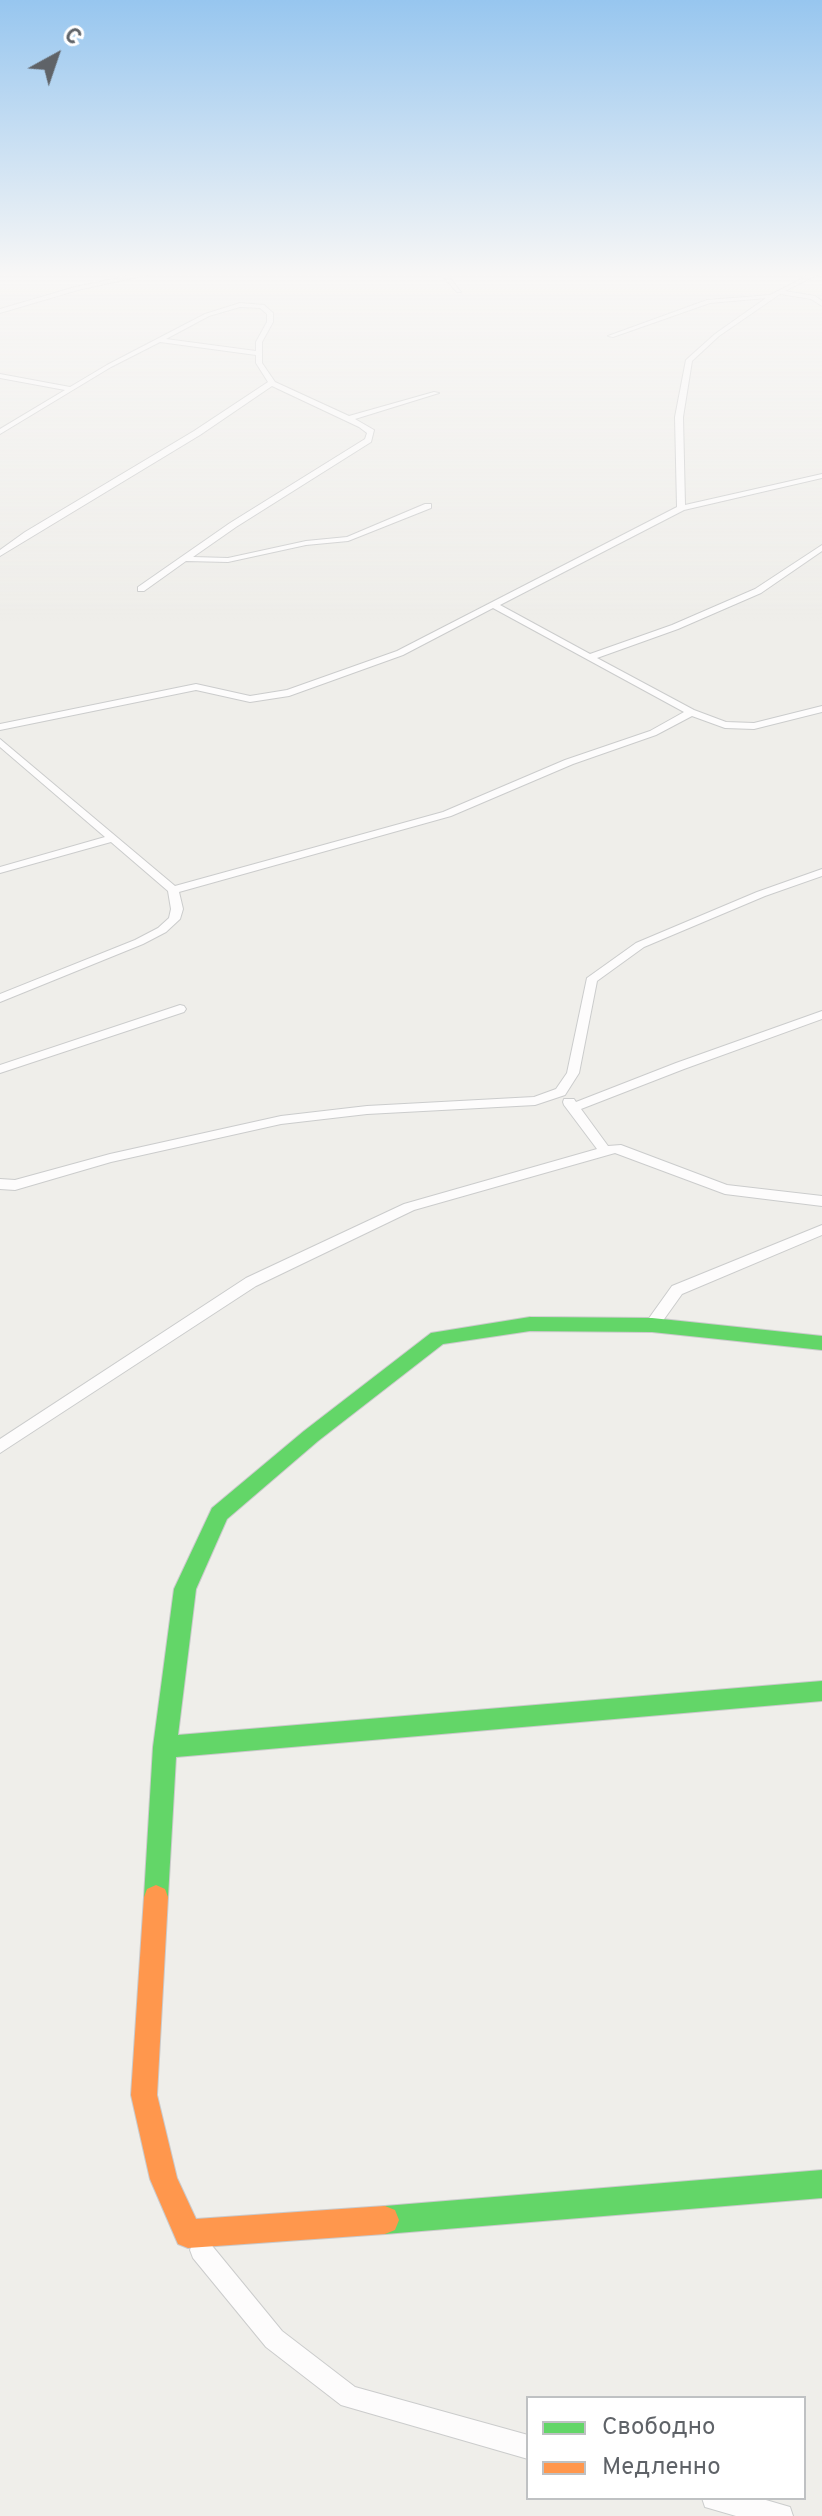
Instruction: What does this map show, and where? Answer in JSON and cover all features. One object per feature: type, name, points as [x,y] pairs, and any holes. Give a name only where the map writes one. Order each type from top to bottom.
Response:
[{"type":"street","points":[[822,1343],[652,1325],[530,1324],[438,1338],[311,1436],[219,1514],[185,1589],[165,1747],[144,2095],[164,2179],[188,2234],[822,2184]]},
{"type":"street","points":[[165,1747],[822,1691]]},
{"type":"lane","points":[[0,432],[70,389]]},
{"type":"lane","points":[[0,554],[262,389]]},
{"type":"lane","points":[[141,589],[233,525],[368,440],[371,432],[285,389]]},
{"type":"lane","points":[[681,508],[679,417],[684,389]]},
{"type":"lane","points":[[347,419],[401,400],[436,393]]},
{"type":"lane","points":[[0,727],[196,687],[250,699],[289,693],[400,653],[681,508],[822,476]]},
{"type":"lane","points":[[186,559],[228,560],[306,543],[336,542],[364,534],[428,506]]},
{"type":"lane","points":[[590,657],[675,627],[758,591],[822,547]]},
{"type":"lane","points":[[495,606],[691,712],[739,727],[822,709]]},
{"type":"lane","points":[[173,890],[447,814],[569,762],[639,738],[691,712]]},
{"type":"lane","points":[[0,742],[173,890],[177,909],[174,919],[162,930],[0,998]]},
{"type":"lane","points":[[0,870],[111,839]]},
{"type":"lane","points":[[0,1184],[15,1185],[169,1144],[281,1120],[367,1110],[535,1101],[561,1092],[573,1073],[591,980],[640,945],[822,872]]},
{"type":"lane","points":[[0,1069],[180,1009]]},
{"type":"lane","points":[[573,1108],[822,1015]]},
{"type":"lane","points":[[561,1092],[606,1152]]},
{"type":"lane","points":[[0,1447],[251,1282],[409,1207],[616,1148],[725,1189],[822,1201]]},
{"type":"lane","points":[[652,1325],[677,1290],[822,1230]]},
{"type":"lane","points":[[188,2234],[274,2339],[349,2397],[526,2446]]},
{"type":"lane","points":[[721,2500],[781,2516]]},
{"type":"traffic: fast","points":[[156,1897],[165,1747],[185,1589],[219,1514],[311,1436],[438,1338],[530,1324],[652,1325],[822,1343]]},
{"type":"traffic: fast","points":[[165,1747],[822,1691]]},
{"type":"traffic: fast","points":[[385,2220],[822,2184]]},
{"type":"traffic: slow","points":[[156,1897],[144,2095],[164,2179],[188,2234],[385,2220]]}]
